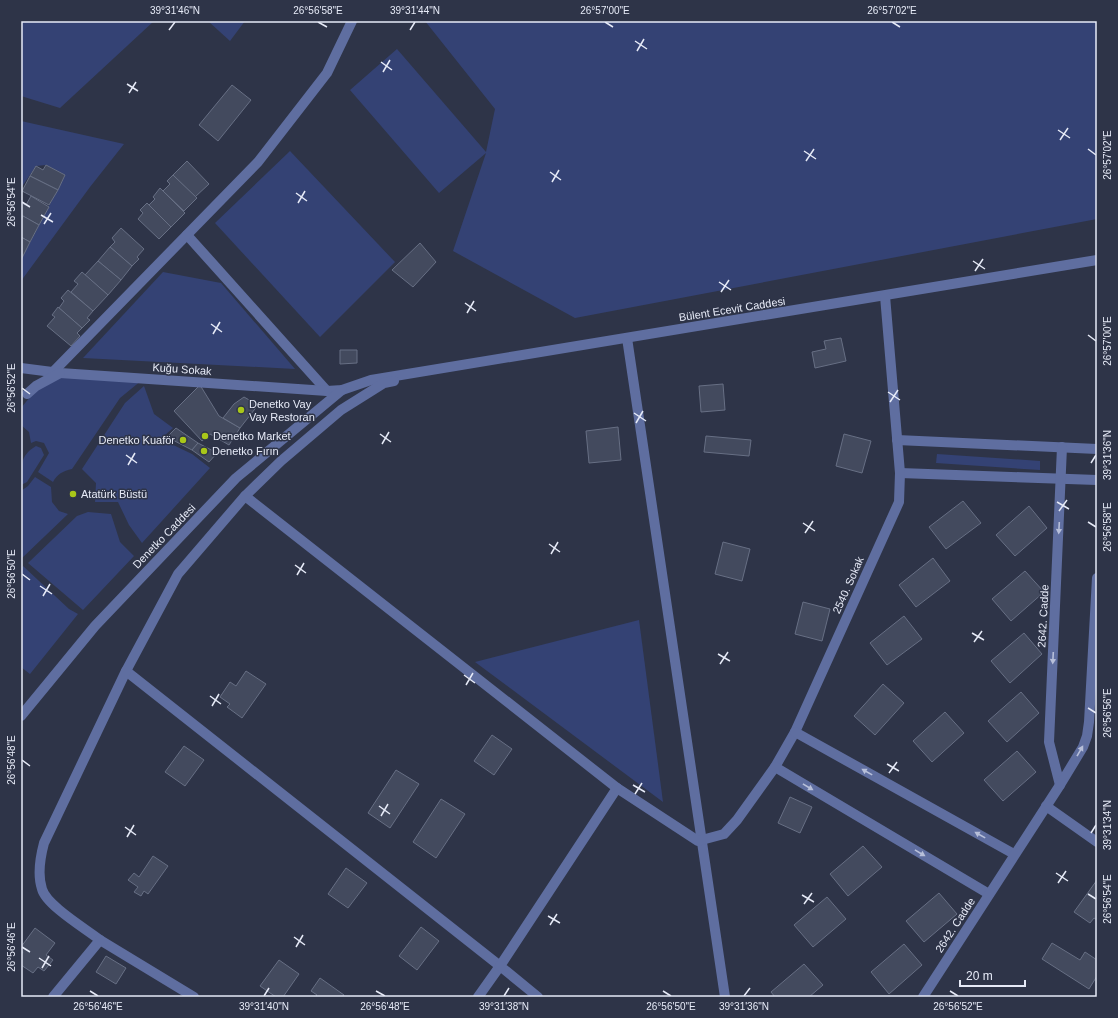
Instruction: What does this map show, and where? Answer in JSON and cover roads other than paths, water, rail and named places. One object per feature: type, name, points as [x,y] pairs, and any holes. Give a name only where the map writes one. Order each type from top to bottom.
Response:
[{"type":"street","points":[[26,394],[56,372],[258,162],[327,73],[352,21]]},
{"type":"street","points":[[187,235],[327,391]]},
{"type":"street","name":"Bülent Ecevit Caddesi","points":[[342,390],[371,380],[1097,260]]},
{"type":"street","name":"2540. Sokak","points":[[702,841],[724,834],[737,820],[775,767],[795,732],[899,502],[900,472],[885,296]]},
{"type":"street","points":[[627,338],[725,997]]},
{"type":"street","name":"Kuğu Sokak","points":[[21,368],[56,372],[327,391],[342,390]]},
{"type":"street","points":[[194,997],[100,940],[49,902],[42,890],[39,871],[40,857],[44,843],[126,671],[178,574],[245,496],[281,461],[341,410],[384,383],[438,369]]},
{"type":"street","name":"Denetko Caddesi","points":[[21,716],[95,626],[236,478],[342,390]]},
{"type":"street","points":[[897,440],[1097,449]]},
{"type":"street","name":"2642. Cadde","points":[[1060,785],[1049,742],[1062,447]]},
{"type":"street","points":[[900,472],[1097,480]]},
{"type":"street","points":[[245,496],[617,788],[698,841],[702,841]]},
{"type":"street","name":"2642. Cadde","points":[[923,997],[1060,785],[1083,746],[1088,722],[1097,578]]},
{"type":"street","points":[[126,671],[538,997]]},
{"type":"street","points":[[795,732],[1014,854]]},
{"type":"street","points":[[775,767],[989,894]]},
{"type":"street","points":[[478,997],[617,788]]},
{"type":"street","points":[[1046,806],[1097,842]]},
{"type":"street","points":[[53,997],[100,940]]},
{"type":"place","name":"Denetko Vay Vay Restoran","points":[[241,410]]},
{"type":"place","name":"Denetko Market","points":[[205,436]]},
{"type":"place","name":"Denetko Kuaför","points":[[183,440]]},
{"type":"place","name":"Denetko Fırın","points":[[204,451]]},
{"type":"place","name":"Atatürk Büstü","points":[[73,494]]}]
